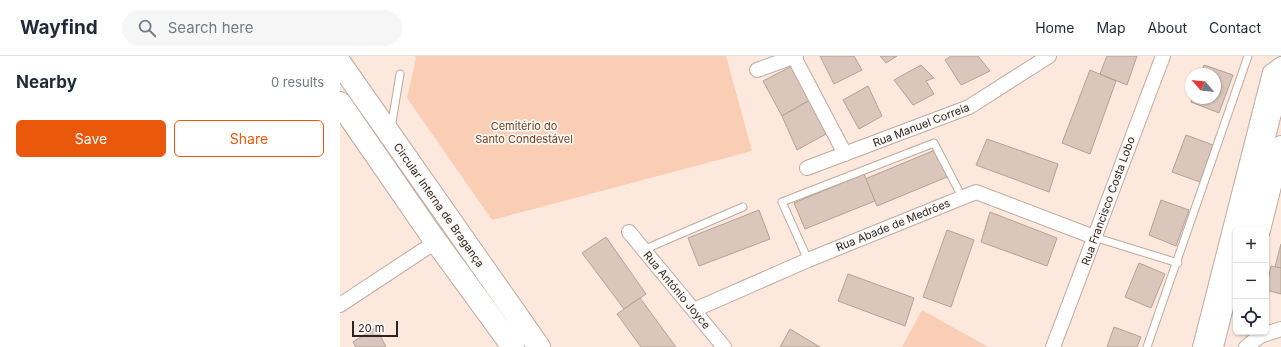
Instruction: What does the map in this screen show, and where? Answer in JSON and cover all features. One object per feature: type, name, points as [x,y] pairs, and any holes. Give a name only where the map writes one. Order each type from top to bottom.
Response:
[{"type":"main road","name":"Circular Interna de Bragança","points":[[340,63],[539,347]]},
{"type":"main road","points":[[1243,227],[1270,117],[1281,81]]},
{"type":"main road","name":"Circular Interna de Bragança","points":[[340,103],[513,347]]},
{"type":"main road","points":[[1261,227],[1281,146]]},
{"type":"main road","points":[[1213,347],[1234,263]]},
{"type":"main road","points":[[1228,347],[1233,325]]},
{"type":"street","name":"Rua Manuel Correia","points":[[807,168],[970,107],[1049,56]]},
{"type":"street","name":"Rua Francisco Costa Lobo","points":[[1053,347],[1163,56]]},
{"type":"street","points":[[757,70],[795,57],[845,154]]},
{"type":"street","points":[[1200,347],[1270,72],[1281,64]]},
{"type":"street","name":"Rua Abade de Medrões","points":[[694,310],[808,260],[976,192],[1094,237]]},
{"type":"street","name":"Rua António Joyce","points":[[629,232],[724,347]]},
{"type":"street","points":[[340,305],[437,241]]},
{"type":"street","points":[[1269,331],[1281,329]]},
{"type":"street","points":[[1246,347],[1253,335]]},
{"type":"lane","points":[[1147,347],[1178,263],[1248,56]]},
{"type":"lane","points":[[390,134],[400,74]]},
{"type":"lane","points":[[808,260],[782,202],[934,142],[962,197]]},
{"type":"lane","points":[[643,250],[743,207]]},
{"type":"lane","points":[[1094,237],[1178,263]]},
{"type":"green space","name":"Cemitério do Santo Condestável","points":[[414,56],[726,56],[752,151],[492,220],[407,98],[416,58]]},
{"type":"green space","points":[[922,310],[988,347],[902,347]]},
{"type":"building","points":[[820,56],[854,56],[862,70],[834,84]]},
{"type":"building","points":[[880,56],[897,56],[886,63]]},
{"type":"building","points":[[951,56],[978,56],[990,71],[961,85],[945,60]]},
{"type":"building","points":[[1107,56],[1137,56],[1127,85],[1100,74]]},
{"type":"building","points":[[921,65],[934,78],[926,81],[934,94],[913,105],[894,80]]},
{"type":"building","points":[[1204,65],[1213,68],[1203,68]]},
{"type":"building","points":[[792,66],[810,100],[782,116],[763,81]]},
{"type":"building","points":[[1090,70],[1116,81],[1090,154],[1062,143]]},
{"type":"building","points":[[1221,71],[1233,75],[1219,113],[1196,104],[1221,104]]},
{"type":"building","points":[[868,86],[882,116],[859,129],[843,100]]},
{"type":"building","points":[[810,100],[826,134],[797,150],[782,116]]},
{"type":"building","points":[[1186,135],[1213,145],[1200,182],[1172,172]]},
{"type":"building","points":[[987,139],[1058,164],[1049,192],[976,165]]},
{"type":"building","points":[[935,150],[947,177],[877,206],[865,179]]},
{"type":"building","points":[[864,174],[875,201],[805,229],[794,203]]},
{"type":"building","points":[[1161,200],[1189,210],[1176,246],[1149,235]]},
{"type":"building","points":[[759,210],[770,239],[699,266],[688,238]]},
{"type":"building","points":[[990,212],[1057,238],[1047,266],[981,242]]},
{"type":"building","points":[[947,230],[974,240],[951,307],[923,297]]},
{"type":"building","points":[[606,237],[646,294],[624,309],[582,253]]},
{"type":"building","points":[[1281,244],[1281,268],[1275,267]]},
{"type":"building","points":[[1139,263],[1165,274],[1151,308],[1125,297]]},
{"type":"building","points":[[1271,266],[1281,268],[1281,294],[1269,291],[1269,276]]},
{"type":"building","points":[[848,274],[914,298],[905,326],[838,301]]},
{"type":"building","points":[[640,298],[676,347],[641,347],[617,314]]},
{"type":"building","points":[[376,327],[386,347],[356,347],[353,342]]},
{"type":"building","points":[[1114,327],[1141,337],[1137,347],[1107,347]]},
{"type":"building","points":[[790,329],[820,347],[780,347]]}]
